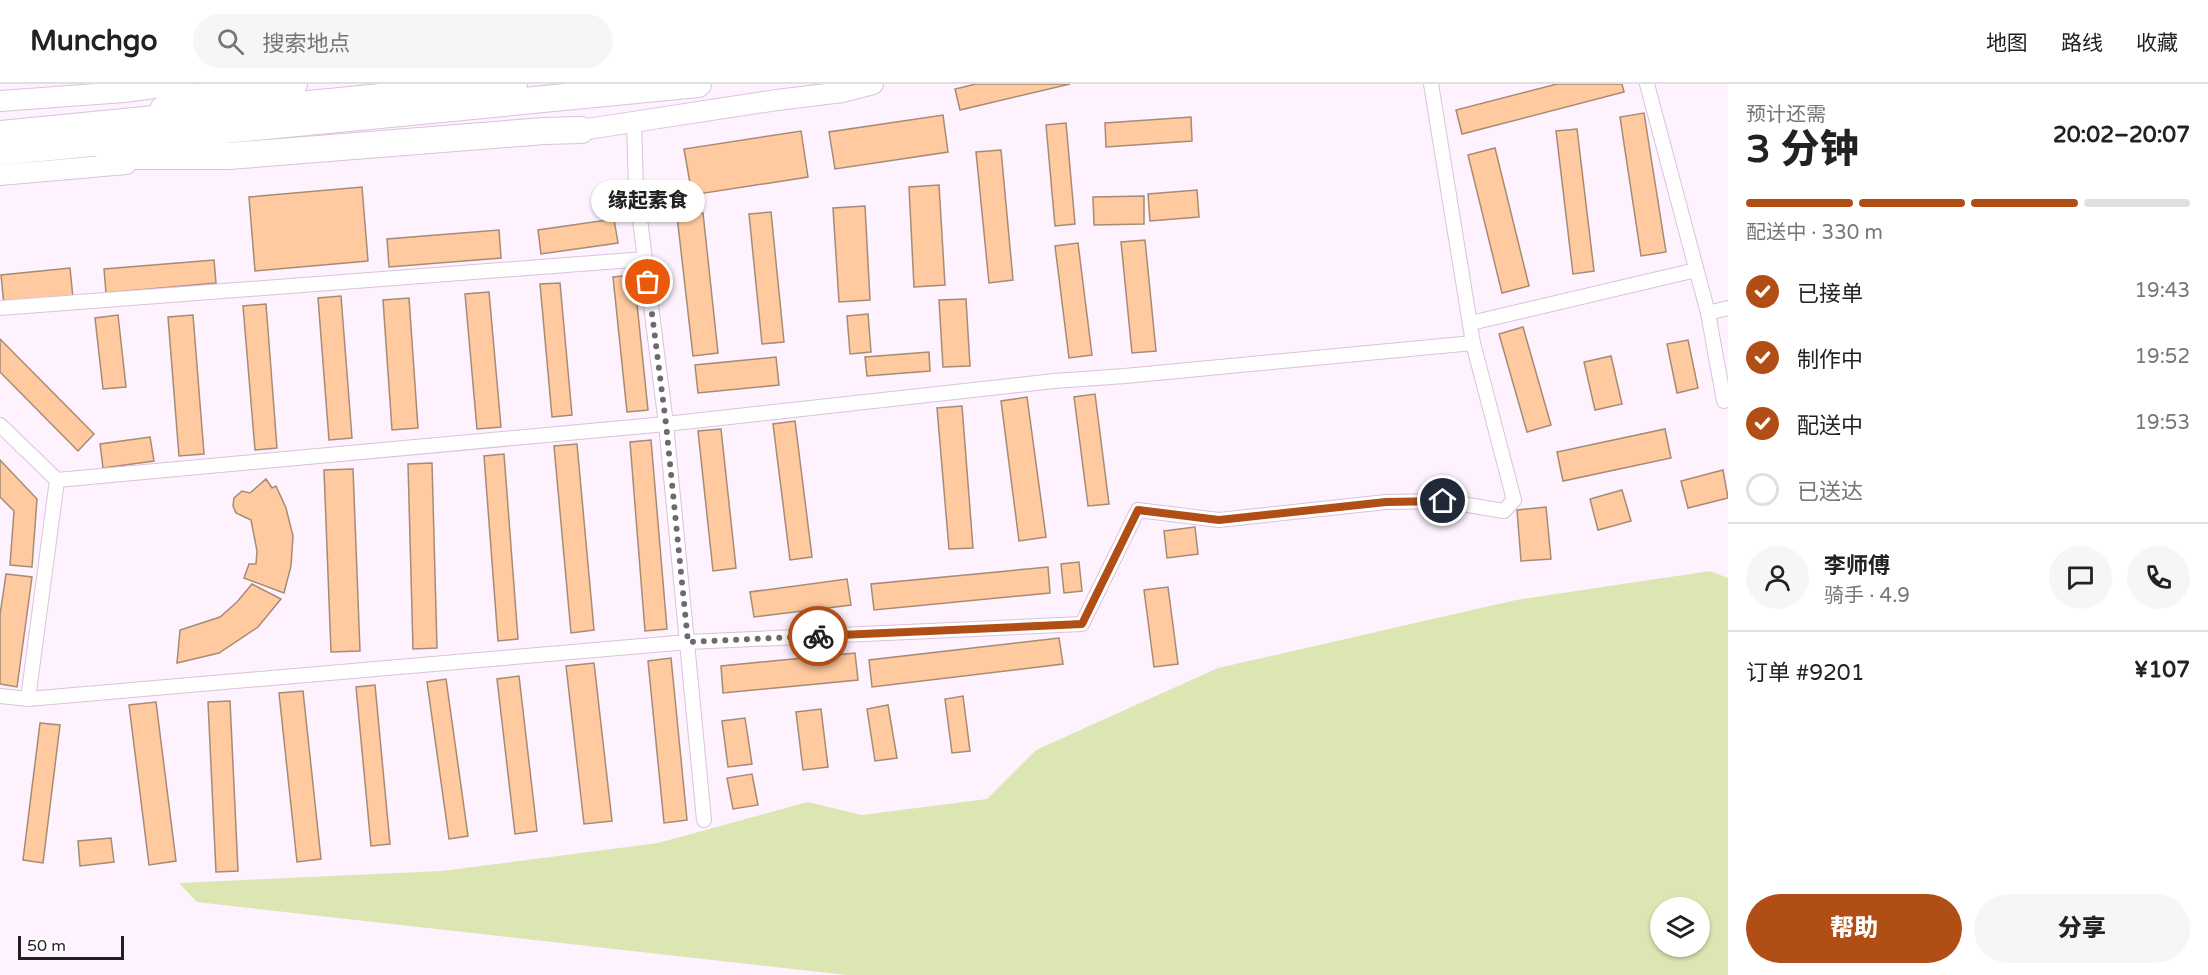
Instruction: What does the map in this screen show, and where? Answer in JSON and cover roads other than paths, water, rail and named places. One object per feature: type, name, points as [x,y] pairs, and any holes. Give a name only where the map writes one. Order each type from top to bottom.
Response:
[{"type":"highway","points":[[143,120],[182,100],[210,93],[294,84]]},
{"type":"highway","points":[[0,153],[143,120],[514,84]]},
{"type":"highway","points":[[0,153],[698,84]]},
{"type":"highway","points":[[0,153],[229,156],[581,130]]},
{"type":"main road","points":[[0,101],[124,92],[184,84]]},
{"type":"main road","points":[[0,153],[139,163],[293,157],[508,142],[842,92],[873,84]]},
{"type":"street","points":[[0,696],[28,699],[688,642],[1082,624],[1138,510],[1219,520],[1386,502],[1443,501],[1504,511],[1514,500],[1473,343],[1431,84]]},
{"type":"street","points":[[1647,84],[1708,313],[1724,401]]},
{"type":"street","points":[[634,123],[636,188],[666,424],[704,820]]},
{"type":"street","points":[[0,308],[645,259]]},
{"type":"street","points":[[1471,323],[1696,270]]},
{"type":"street","points":[[1708,313],[1728,308]]},
{"type":"street","points":[[0,425],[57,480],[666,424],[1054,381],[1473,343]]},
{"type":"street","points":[[28,699],[57,480]]},
{"type":"place","name":"缘起素食","points":[[648,282]]}]
